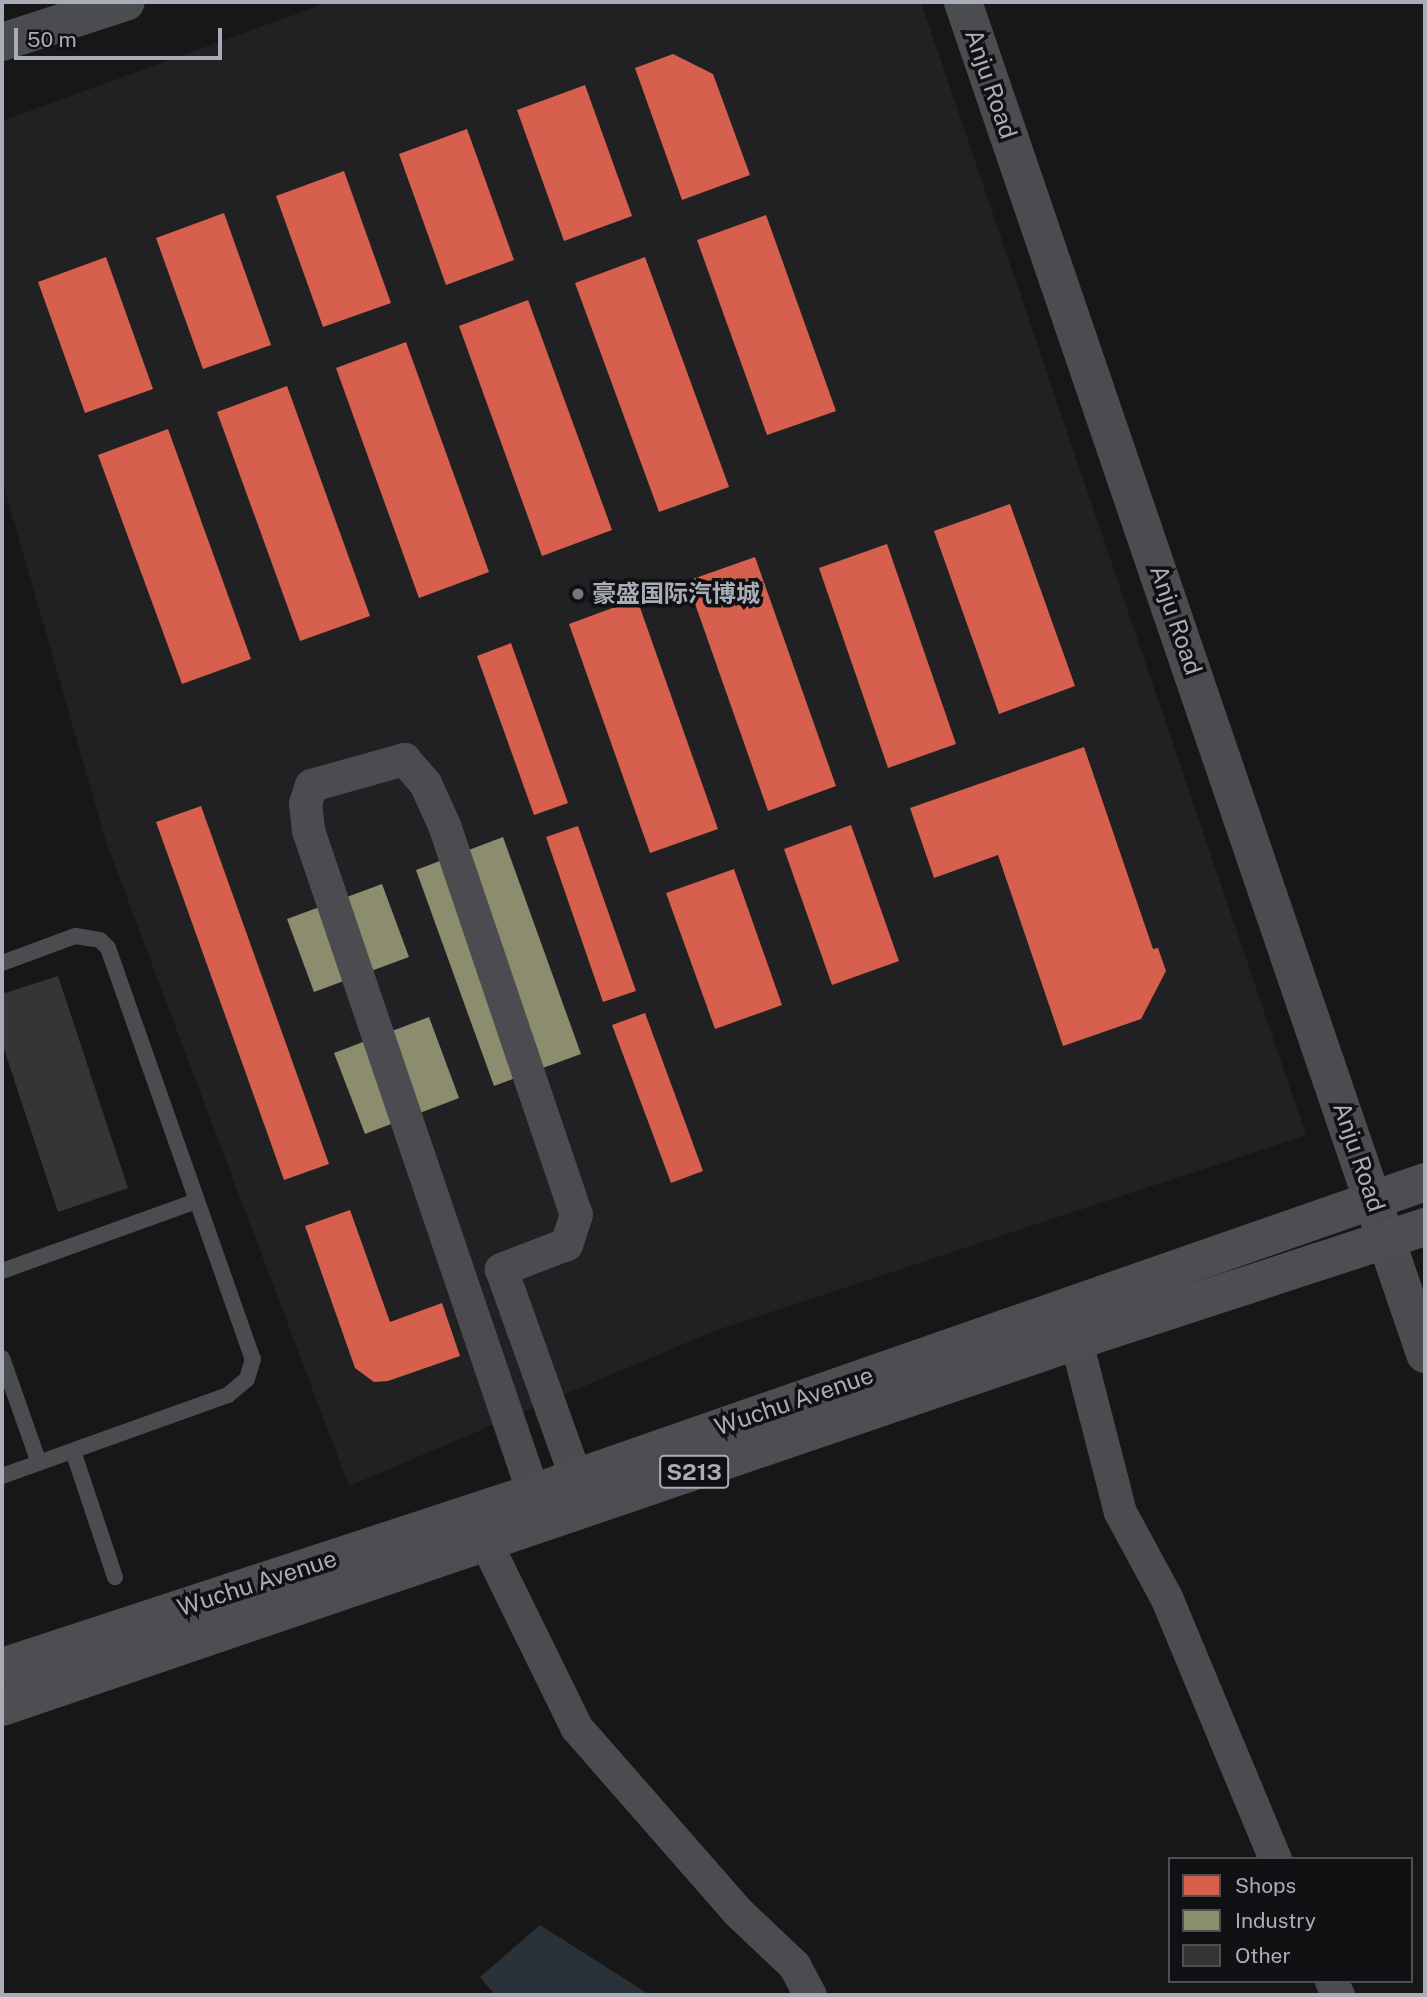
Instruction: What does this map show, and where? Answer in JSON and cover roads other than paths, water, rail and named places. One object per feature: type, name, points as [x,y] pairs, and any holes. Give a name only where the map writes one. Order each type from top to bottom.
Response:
[{"type":"highway","name":"Wuchu Avenue","points":[[2,1667],[533,1493],[1425,1182]]},
{"type":"highway","name":"Wuchu Avenue","points":[[2,1707],[1076,1341],[1425,1227]]},
{"type":"street","points":[[2,42],[126,2]]},
{"type":"street","name":"Anju Road","points":[[963,2],[1425,1354]]},
{"type":"street","points":[[533,1493],[308,831],[304,803],[311,785],[404,759],[425,783],[444,825],[576,1214],[566,1244],[501,1269],[576,1478]]},
{"type":"street","points":[[1076,1341],[1120,1512],[1166,1598],[1274,1857]]},
{"type":"street","points":[[486,1543],[576,1727],[739,1913],[794,1965],[810,1995]]},
{"type":"lane","points":[[2,963],[75,936],[100,940],[108,948],[196,1202],[251,1345],[247,1379],[228,1395],[2,1476]]},
{"type":"lane","points":[[2,1271],[196,1202]]},
{"type":"lane","points":[[2,1358],[39,1463]]},
{"type":"lane","points":[[73,1451],[116,1577]]},
{"type":"place","name":"豪盛国际汽博城","points":[[578,594]]}]
